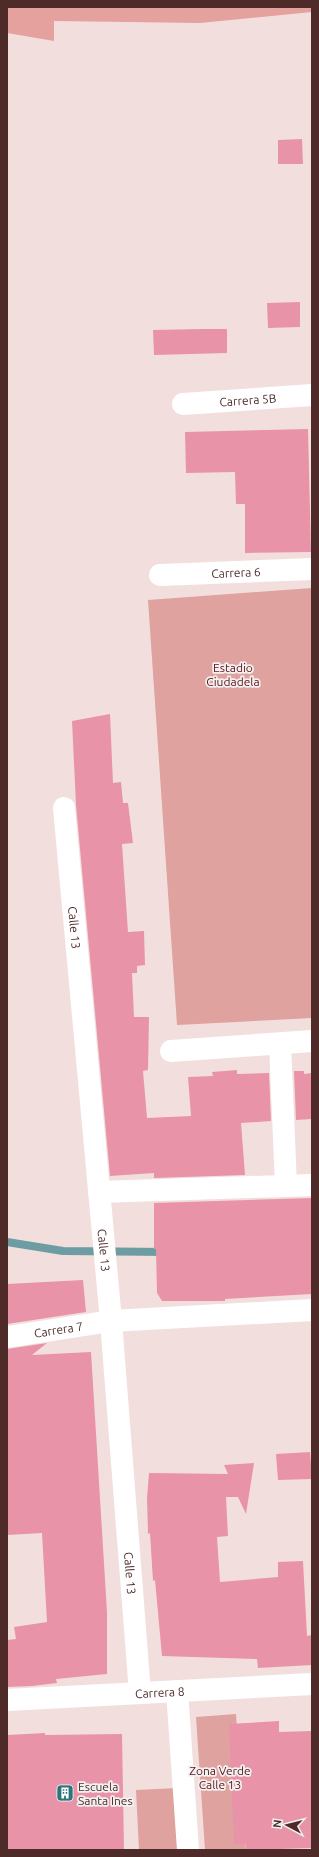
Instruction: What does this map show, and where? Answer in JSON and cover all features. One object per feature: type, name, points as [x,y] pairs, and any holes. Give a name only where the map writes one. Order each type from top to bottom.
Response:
[{"type":"street","name":"Carrera 5B","points":[[183,404],[312,395]]},
{"type":"street","name":"Carrera 6","points":[[160,575],[312,569]]},
{"type":"street","name":"Calle 13","points":[[64,808],[111,1321],[140,1693]]},
{"type":"street","points":[[171,1051],[312,1042]]},
{"type":"street","points":[[280,1044],[286,1186]]},
{"type":"street","points":[[99,1192],[312,1185]]},
{"type":"street","name":"Carrera 7","points":[[7,1338],[111,1321],[312,1310]]},
{"type":"street","name":"Carrera 8","points":[[7,1700],[312,1684]]},
{"type":"street","points":[[177,1691],[188,1850]]},
{"type":"green space","name":"Estadio Ciudadela","points":[[312,588],[312,1018],[177,1025],[148,600]]},
{"type":"green space","name":"Zona Verde Calle 13","points":[[236,1714],[246,1850],[205,1850],[196,1717]]},
{"type":"green space","points":[[177,1788],[181,1850],[139,1850],[136,1790]]},
{"type":"shaded area","points":[[7,7],[312,7],[312,12],[200,23],[54,21],[54,41],[7,33]]},
{"type":"building","points":[[302,139],[303,164],[278,164],[278,140]]},
{"type":"building","points":[[300,302],[300,327],[268,328],[267,303]]},
{"type":"building","points":[[227,329],[227,353],[154,355],[153,330]]},
{"type":"building","points":[[308,429],[311,552],[245,553],[245,504],[236,504],[235,472],[186,473],[185,432]]},
{"type":"building","points":[[110,714],[113,783],[121,782],[123,803],[128,803],[133,843],[122,844],[128,932],[144,931],[145,965],[137,966],[137,973],[132,973],[134,1017],[149,1017],[148,1070],[143,1071],[147,1118],[191,1116],[188,1077],[213,1076],[212,1072],[237,1070],[237,1074],[269,1073],[271,1121],[241,1123],[245,1175],[154,1178],[154,1173],[110,1176],[76,805],[72,721]]},
{"type":"building","points":[[294,1071],[304,1071],[304,1074],[312,1073],[312,1119],[296,1120]]},
{"type":"building","points":[[312,1198],[312,1294],[225,1299],[225,1301],[162,1301],[157,1293],[156,1249],[154,1249],[154,1203]]},
{"type":"building","points":[[83,1280],[86,1312],[7,1324],[7,1284]]},
{"type":"building","points":[[47,1343],[32,1355],[91,1352],[107,1612],[107,1674],[56,1679],[57,1683],[7,1687],[7,1640],[16,1639],[14,1627],[47,1622],[42,1533],[7,1535],[7,1349]]},
{"type":"building","points":[[310,1452],[312,1479],[278,1480],[276,1454]]},
{"type":"building","points":[[254,1463],[246,1514],[238,1497],[226,1497],[228,1536],[217,1537],[220,1582],[278,1577],[278,1562],[303,1561],[307,1636],[312,1635],[312,1665],[258,1668],[257,1659],[162,1656],[155,1580],[153,1581],[150,1533],[148,1534],[147,1498],[149,1473],[228,1474],[224,1465]]},
{"type":"building","points":[[279,1721],[279,1732],[312,1731],[312,1848],[246,1850],[246,1844],[234,1844],[229,1724]]},
{"type":"building","name":"Escuela Santa Ines","points":[[45,1733],[45,1735],[122,1734],[124,1850],[7,1850],[7,1735]]},
{"type":"waterway","points":[[7,1242],[63,1251],[167,1252]]},
{"type":"place","name":"Escuela Santa Ines","points":[[65,1793]]}]
